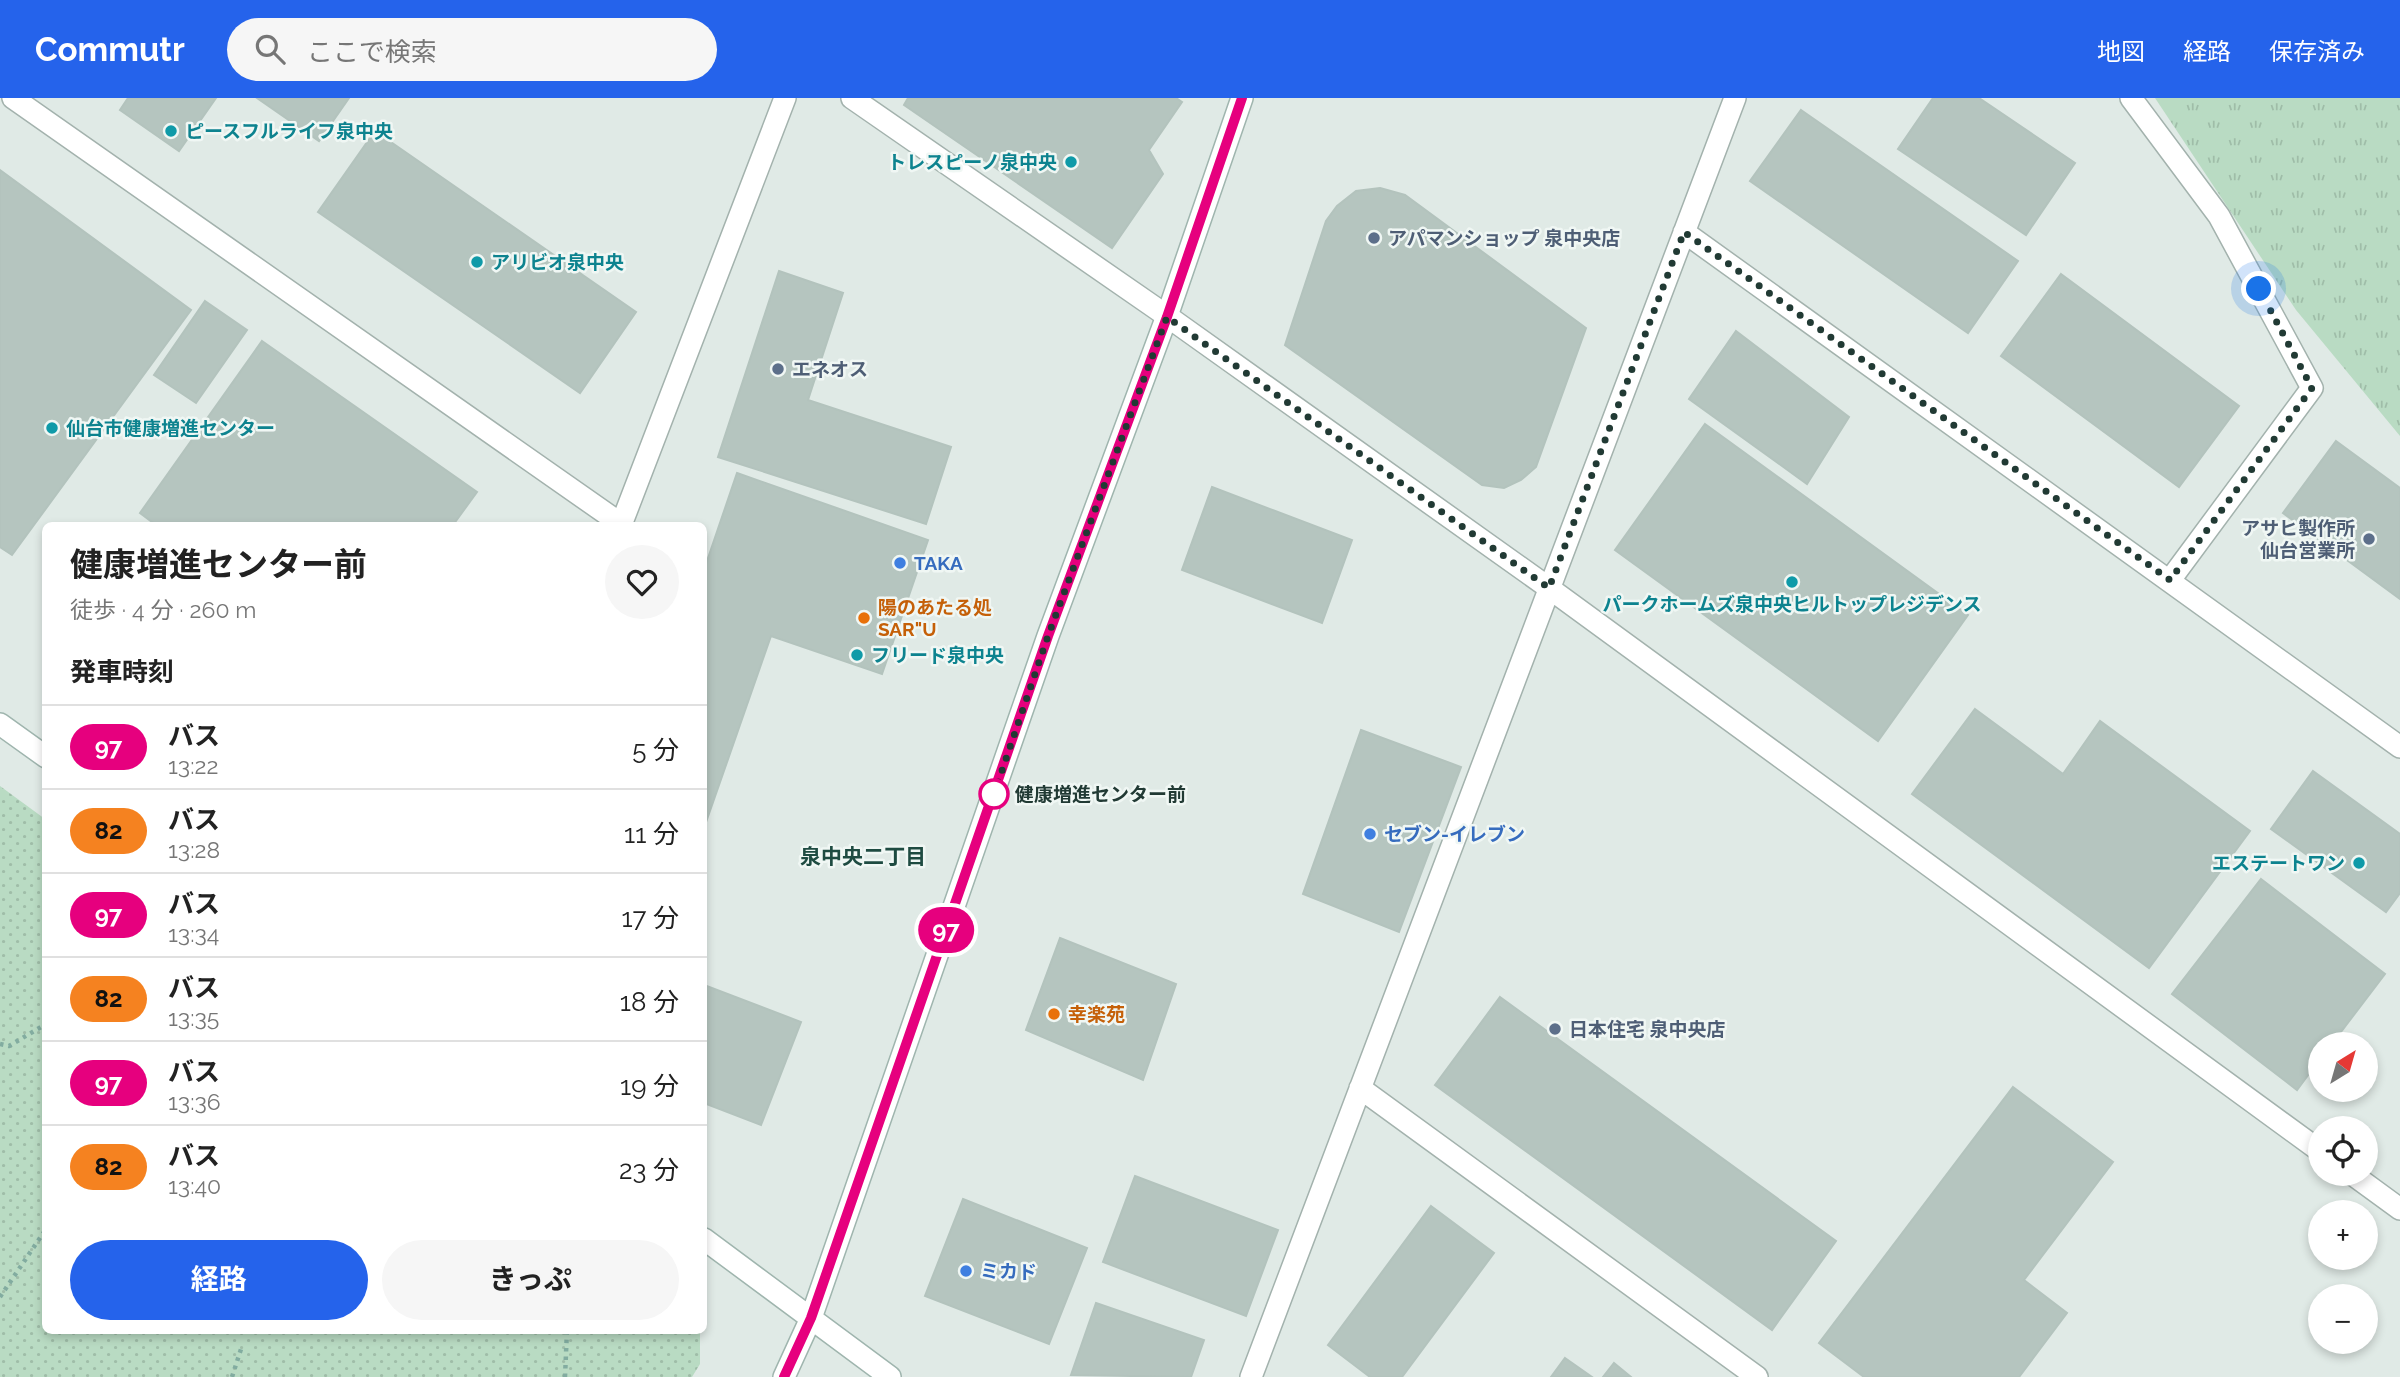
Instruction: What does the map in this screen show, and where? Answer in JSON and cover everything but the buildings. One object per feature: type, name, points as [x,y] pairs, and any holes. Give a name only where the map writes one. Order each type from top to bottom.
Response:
[{"type":"street","points":[[13,98],[617,522]]},
{"type":"street","points":[[622,522],[785,98]]},
{"type":"street","points":[[852,98],[1549,588],[2308,1142]]},
{"type":"street","points":[[784,1377],[811,1318],[1048,636],[1167,317],[1242,98]]},
{"type":"street","points":[[1251,1377],[1735,98]]},
{"type":"street","points":[[2131,98],[2219,216],[2312,388],[2170,580]]},
{"type":"street","points":[[1684,232],[2400,747]]},
{"type":"street","points":[[0,724],[42,754]]},
{"type":"street","points":[[1360,1088],[1757,1377]]},
{"type":"street","points":[[2368,1186],[2400,1209]]},
{"type":"street","points":[[707,1241],[890,1377]]},
{"type":"path","points":[[0,1044],[9,1046],[42,1026]]},
{"type":"path","points":[[0,1297],[42,1235]]},
{"type":"path","points":[[565,1377],[567,1334]]},
{"type":"path","points":[[232,1377],[243,1346]]},
{"type":"green space","points":[[2155,98],[2400,98],[2400,436],[2296,310]]},
{"type":"green space","points":[[0,786],[42,817],[42,1334],[700,1334],[700,1364],[692,1377],[0,1377]]},
{"type":"bus line","name":"97","points":[[784,1377],[811,1318],[1048,636],[1167,317],[1242,98]]},
{"type":"place","name":"ピースフルライフ泉中央","points":[[171,131]]},
{"type":"place","name":"トレスピーノ泉中央","points":[[1071,162]]},
{"type":"place","name":"アパマンショップ 泉中央店","points":[[1374,238]]},
{"type":"place","name":"アリビオ泉中央","points":[[477,262]]},
{"type":"place","name":"エネオス","points":[[778,369]]},
{"type":"place","name":"仙台市健康増進センター","points":[[52,428]]},
{"type":"place","name":"アサヒ製作所 仙台営業所","points":[[2369,539]]},
{"type":"place","name":"TAKA","points":[[900,563]]},
{"type":"place","name":"パークホームズ泉中央ヒルトップレジデンス","points":[[1792,582]]},
{"type":"place","name":"陽のあたる処 SAR\"U","points":[[864,618]]},
{"type":"place","name":"フリード泉中央","points":[[857,655]]},
{"type":"place","name":"健康増進センター前","points":[[994,794]]},
{"type":"place","name":"セブン-イレブン","points":[[1370,834]]},
{"type":"place","name":"エステートワン","points":[[2359,863]]},
{"type":"place","name":"幸楽苑","points":[[1054,1014]]},
{"type":"place","name":"日本住宅 泉中央店","points":[[1555,1029]]},
{"type":"place","name":"ミカド","points":[[966,1271]]},
{"type":"district","name":"泉中央二丁目","points":[[863,856]]},
{"type":"route","points":[[994,794],[1048,636],[1167,317],[1549,588],[1684,232],[2170,580],[2312,388],[2259,289]]}]
